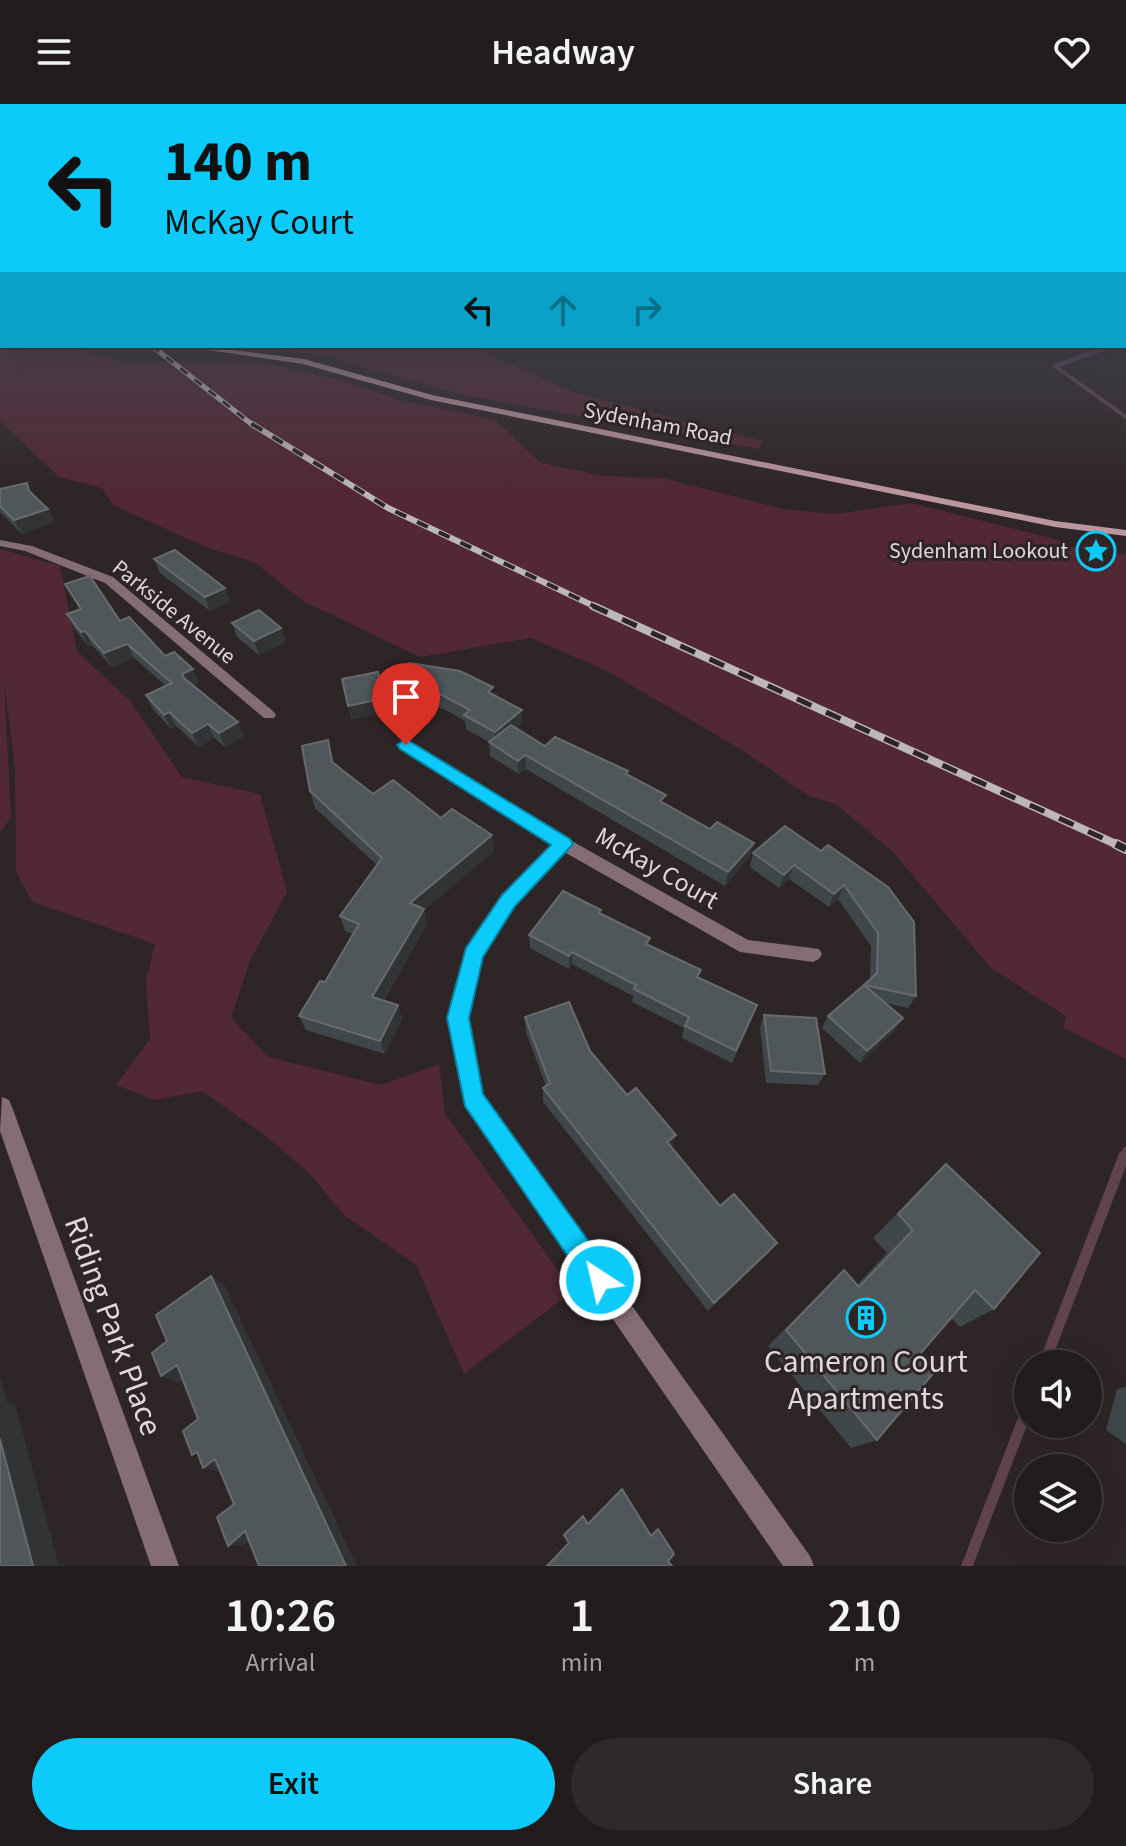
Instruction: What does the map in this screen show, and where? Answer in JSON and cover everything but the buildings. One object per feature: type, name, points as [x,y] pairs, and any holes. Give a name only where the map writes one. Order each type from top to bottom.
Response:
[{"type":"main road","name":"Sydenham Road","points":[[258,355],[304,362],[431,397],[560,424],[1055,524],[1126,533]]},
{"type":"street","name":"Parkside Avenue","points":[[0,543],[28,548],[109,580],[269,715]]},
{"type":"street","name":"McKay Court","points":[[406,745],[564,844],[746,947],[813,954]]},
{"type":"street","points":[[564,844],[508,900],[473,954],[458,1018],[473,1099],[800,1566]]},
{"type":"street","name":"Riding Park Place","points":[[2,1107],[165,1566]]},
{"type":"shaded area","points":[[0,355],[101,355],[123,362],[259,361],[345,381],[395,399],[495,420],[541,463],[605,476],[663,478],[783,509],[834,514],[911,503],[1055,539],[1091,555],[1126,554],[1126,1059],[1063,1028],[1066,1016],[991,968],[893,852],[836,804],[809,796],[742,750],[607,671],[531,638],[420,657],[303,601],[254,562],[208,548],[113,505],[102,488],[59,477],[0,421]]},
{"type":"shaded area","points":[[321,355],[491,355],[575,393],[763,441],[759,449],[463,395]]},
{"type":"shaded area","points":[[0,549],[60,566],[77,651],[131,702],[182,777],[260,794],[287,892],[250,961],[231,1018],[268,1057],[381,1085],[439,1064],[445,1113],[573,1291],[464,1374],[416,1265],[344,1215],[310,1174],[266,1136],[202,1091],[154,1100],[116,1085],[150,1039],[146,980],[155,944],[32,902],[16,871],[15,766],[4,682],[11,817],[0,833]]},
{"type":"waterway","points":[[1085,355],[1055,366],[1126,417]]},
{"type":"waterway","points":[[1123,1158],[1126,1151]]},
{"type":"waterway","points":[[1049,1350],[1124,1156]]},
{"type":"waterway","points":[[967,1566],[1016,1438]]},
{"type":"railway","points":[[164,355],[254,426]]},
{"type":"railway","points":[[252,424],[388,508],[598,608]]},
{"type":"railway","points":[[593,606],[1120,846]]},
{"type":"railway","points":[[1116,844],[1120,846]]},
{"type":"railway","points":[[1120,846],[1126,849]]},
{"type":"place","name":"Sydenham Lookout","points":[[1096,551]]},
{"type":"place","name":"Cameron Court Apartments","points":[[866,1318]]},
{"type":"route","points":[[406,745],[564,844],[508,900],[473,954],[458,1018],[473,1099],[600,1280]]}]
